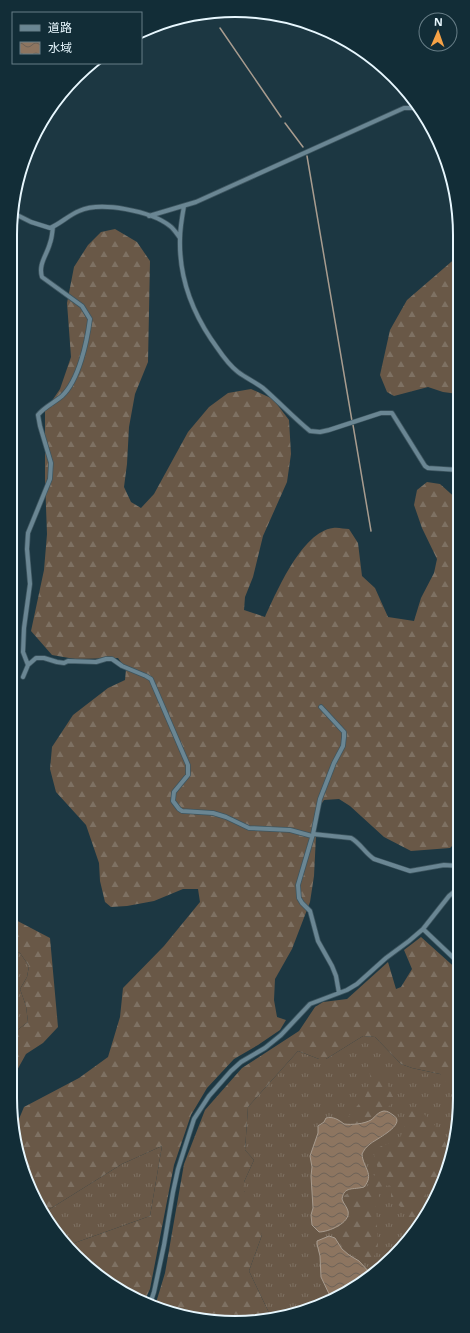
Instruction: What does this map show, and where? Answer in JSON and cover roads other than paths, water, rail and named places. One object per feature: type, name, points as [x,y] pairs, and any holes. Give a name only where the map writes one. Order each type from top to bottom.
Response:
[{"type":"street","points":[[149,216],[184,206],[404,108],[412,108]]},
{"type":"street","points":[[184,206],[180,238],[182,269],[188,294],[207,333],[223,357],[237,372],[263,388],[310,431],[320,432],[381,413],[392,413],[425,466],[428,468],[453,470]]},
{"type":"street","points":[[18,215],[31,222],[50,228],[78,211],[93,207],[116,208],[160,220],[171,227],[180,238]]},
{"type":"street","points":[[28,665],[23,652],[24,628],[30,584],[27,549],[28,533],[50,479],[51,463],[38,415],[42,410],[62,396],[75,379],[89,330],[90,319],[88,314],[77,302],[42,277],[41,264],[51,241],[53,227]]},
{"type":"street","points":[[23,677],[28,665],[36,658],[44,658],[57,662],[96,662],[112,659],[122,666],[151,679],[158,692],[188,765],[188,775],[174,792],[173,801],[182,811],[212,813],[226,817],[249,828],[290,830],[313,835],[351,838],[356,840],[374,859],[410,870],[437,866],[453,866]]},
{"type":"street","points":[[321,707],[344,732],[344,737],[342,746],[320,799],[313,835],[298,885],[299,898],[310,911],[318,941],[336,976],[339,993]]},
{"type":"street","points":[[152,1299],[160,1265],[178,1169],[194,1119],[209,1096],[241,1062],[265,1048],[281,1036],[310,1004],[347,990],[356,984],[422,929],[453,893]]},
{"type":"street","points":[[422,929],[453,958]]},
{"type":"water","points":[[384,1111],[393,1115],[397,1119],[397,1123],[389,1131],[369,1145],[362,1154],[368,1171],[367,1182],[364,1187],[347,1190],[343,1195],[342,1199],[348,1211],[348,1215],[343,1223],[333,1229],[319,1232],[312,1225],[312,1167],[310,1156],[318,1133],[318,1126],[324,1122],[326,1118],[336,1119],[344,1124],[361,1123],[371,1120],[379,1113]]},
{"type":"water","points":[[329,1236],[335,1238],[342,1249],[359,1261],[368,1271],[329,1295],[321,1277],[320,1256],[317,1241]]},
{"type":"waterway","points":[[220,28],[281,117]]},
{"type":"waterway","points":[[285,123],[303,147]]},
{"type":"waterway","points":[[307,156],[352,421]]},
{"type":"waterway","points":[[353,425],[371,531]]}]
